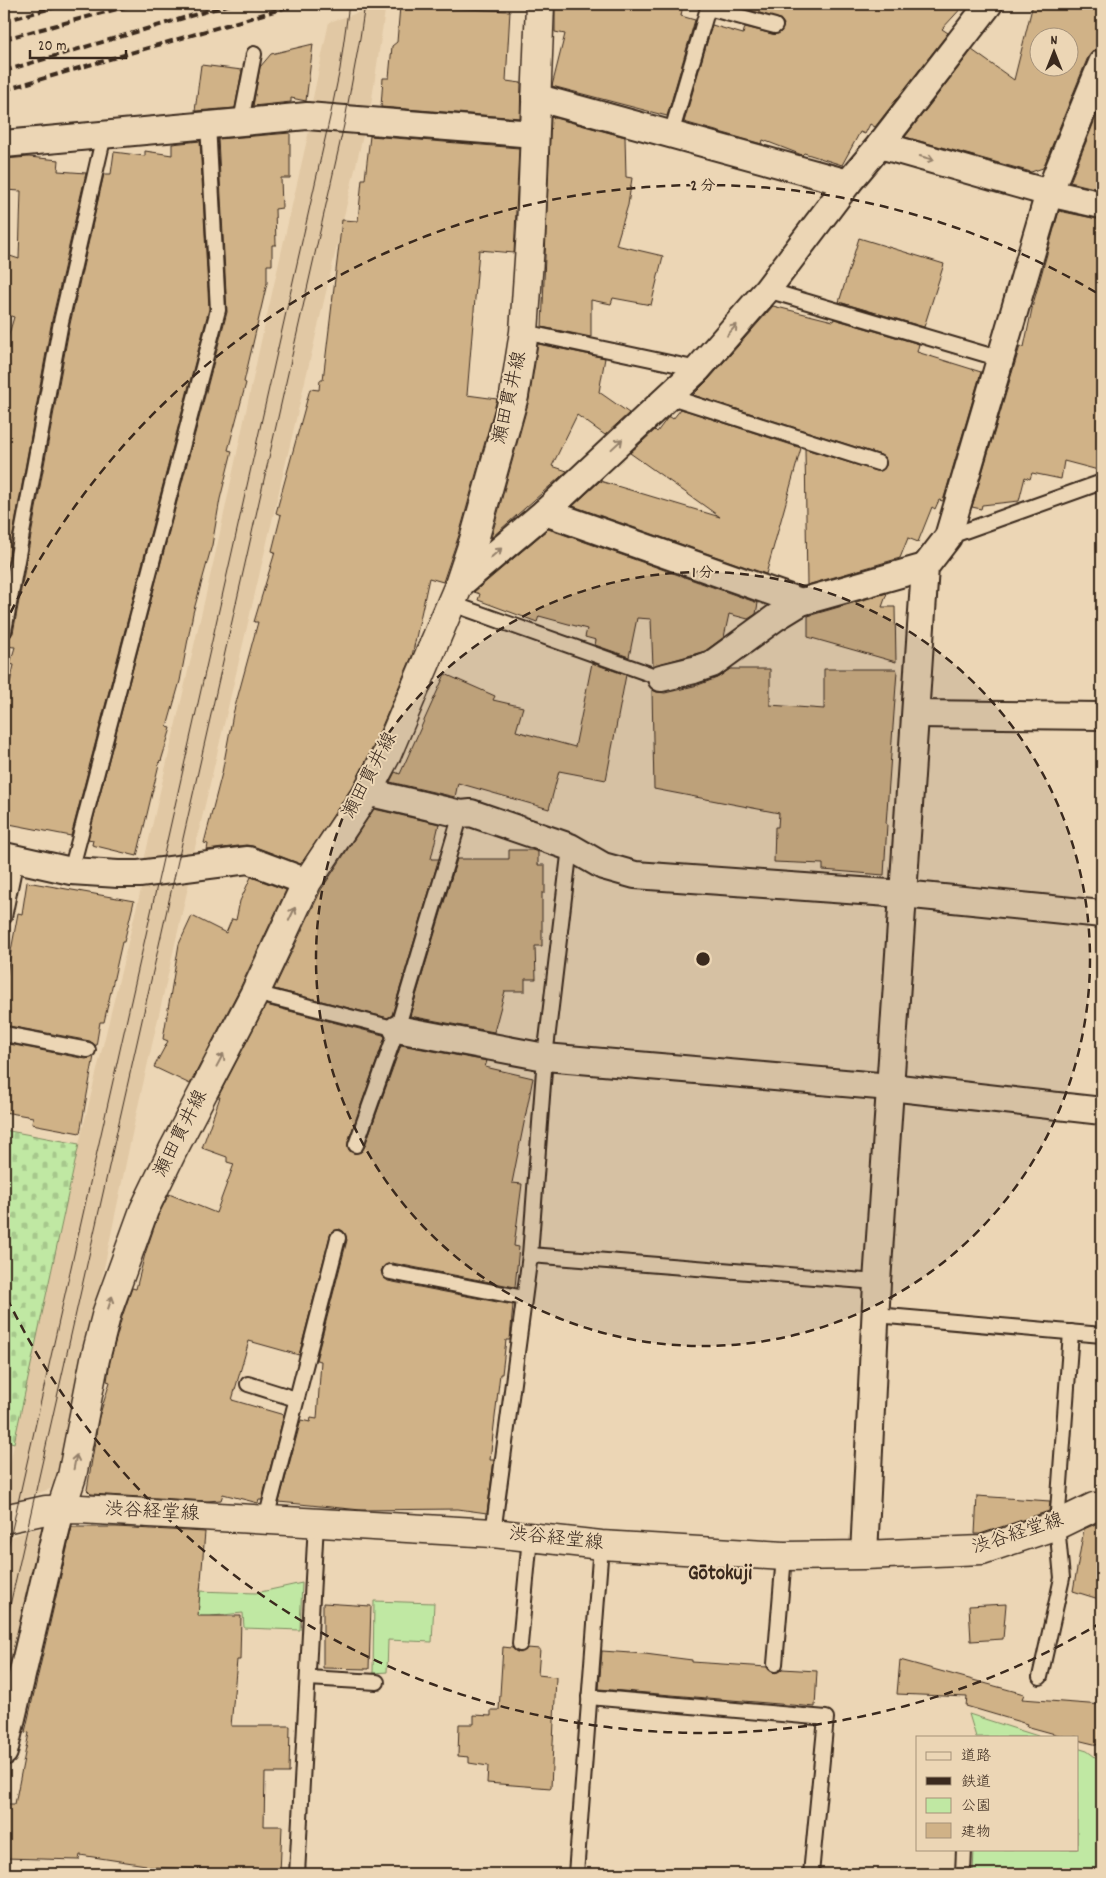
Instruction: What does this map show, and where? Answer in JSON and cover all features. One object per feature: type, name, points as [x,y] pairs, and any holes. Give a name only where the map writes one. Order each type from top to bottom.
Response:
[{"type":"main road","name":"瀬田貫井線","points":[[61,1509],[72,1476],[95,1359],[107,1312],[144,1210],[255,993],[307,882],[367,792],[387,754],[455,594],[474,540],[514,396],[524,332],[532,230],[535,97],[540,4]]},
{"type":"main road","name":"渋谷経堂線","points":[[4,1519],[61,1509],[493,1533],[601,1544],[784,1556],[982,1550],[1057,1525],[1094,1507],[1102,1508]]},
{"type":"street","points":[[455,594],[698,369],[767,290],[848,183],[880,145],[989,4]]},
{"type":"street","points":[[864,1555],[877,1282],[925,567],[948,537],[1049,193],[1102,63]]},
{"type":"street","points":[[535,97],[848,183]]},
{"type":"street","points":[[4,144],[307,116],[534,134]]},
{"type":"street","points":[[880,145],[1049,193],[1102,205]]},
{"type":"street","points":[[545,512],[801,602]]},
{"type":"street","points":[[661,678],[712,664],[774,618],[801,602],[925,567]]},
{"type":"street","points":[[916,714],[1102,716]]},
{"type":"street","points":[[367,792],[461,814],[472,813],[570,847],[603,866],[635,875],[903,894],[1102,914]]},
{"type":"street","points":[[10,858],[71,871],[140,874],[248,860],[307,882]]},
{"type":"street","points":[[397,1029],[545,1057],[890,1087],[1102,1111]]},
{"type":"street","points":[[4,1752],[61,1509]]},
{"type":"lane","points":[[671,134],[708,8],[775,26]]},
{"type":"lane","points":[[241,121],[254,54]]},
{"type":"lane","points":[[71,871],[218,310],[208,124]]},
{"type":"lane","points":[[4,631],[61,322],[104,135]]},
{"type":"lane","points":[[767,290],[1001,359]]},
{"type":"lane","points":[[524,332],[698,369]]},
{"type":"lane","points":[[668,396],[878,463]]},
{"type":"lane","points":[[948,537],[1102,482]]},
{"type":"lane","points":[[455,594],[661,678]]},
{"type":"lane","points":[[356,1145],[397,1029],[461,814]]},
{"type":"lane","points":[[493,1533],[530,1255],[545,1057],[570,847]]},
{"type":"lane","points":[[4,917],[10,858]]},
{"type":"lane","points":[[255,993],[397,1029]]},
{"type":"lane","points":[[4,1034],[88,1050]]},
{"type":"lane","points":[[266,1519],[338,1238]]},
{"type":"lane","points":[[530,1255],[877,1282]]},
{"type":"lane","points":[[390,1272],[524,1298]]},
{"type":"lane","points":[[876,1315],[1102,1335]]},
{"type":"lane","points":[[1040,1676],[1062,1578],[1057,1525],[1071,1332]]},
{"type":"lane","points":[[248,1384],[296,1399]]},
{"type":"lane","points":[[297,1874],[316,1523]]},
{"type":"lane","points":[[520,1644],[530,1537]]},
{"type":"lane","points":[[576,1874],[601,1544]]},
{"type":"lane","points":[[775,1664],[784,1556]]},
{"type":"lane","points":[[308,1678],[377,1682]]},
{"type":"lane","points":[[589,1697],[826,1718],[811,1874]]},
{"type":"lane","points":[[963,1874],[964,1850]]},
{"type":"shaded area","points":[[386,4],[370,112],[311,107],[329,22]]},
{"type":"shaded area","points":[[311,122],[365,127],[192,860],[143,865],[216,551]]},
{"type":"shaded area","points":[[191,874],[136,1115],[63,1464],[50,1489],[5,1505],[4,1497],[14,1443],[79,1144],[143,881]]},
{"type":"shaded area","points":[[33,1529],[45,1529],[4,1705],[4,1539]]},
{"type":"green space","points":[[4,1130],[79,1144],[14,1443],[4,1440],[4,1317],[7,1307],[4,1306]]},
{"type":"green space","points":[[302,1583],[300,1630],[244,1628],[243,1613],[212,1616],[190,1626],[198,1591],[256,1593]]},
{"type":"green space","points":[[374,1601],[434,1603],[432,1642],[388,1640],[387,1672],[373,1673]]},
{"type":"green space","points":[[969,1714],[1038,1736],[976,1736]]},
{"type":"green space","points":[[1078,1748],[1087,1751],[1102,1762],[1102,1874],[973,1874],[974,1850],[1078,1850]]},
{"type":"building","points":[[555,4],[683,4],[681,16],[695,20],[667,116],[552,86],[565,34],[555,32]]},
{"type":"building","points":[[752,4],[965,4],[942,29],[948,33],[875,127],[870,124],[865,134],[860,132],[842,165],[804,153],[802,155],[763,140],[762,144],[684,122],[712,25],[743,34],[745,27],[773,34],[781,32],[784,24],[781,20],[750,10]]},
{"type":"building","points":[[1033,4],[1102,4],[1102,48],[1093,51],[1088,57],[1043,168],[1031,172],[905,137],[972,50],[1014,80]]},
{"type":"building","points":[[400,6],[510,11],[506,81],[521,83],[520,118],[381,107],[383,78],[389,78],[392,46],[397,42]]},
{"type":"building","points":[[313,44],[306,101],[291,98],[291,102],[253,106],[260,67],[271,54]]},
{"type":"building","points":[[201,65],[242,70],[235,108],[195,111]]},
{"type":"building","points":[[1102,102],[1102,190],[1070,182]]},
{"type":"building","points":[[551,117],[625,137],[626,177],[632,178],[628,205],[616,245],[663,256],[651,305],[613,298],[611,304],[591,300],[591,337],[542,327]]},
{"type":"building","points":[[290,133],[290,178],[281,178],[282,208],[275,209],[276,245],[272,245],[272,265],[267,265],[267,283],[244,382],[246,383],[228,450],[232,451],[220,499],[212,545],[193,613],[180,681],[167,727],[171,728],[160,760],[137,856],[92,845],[93,840],[88,839],[227,312],[218,139]]},
{"type":"building","points":[[370,136],[519,148],[514,253],[479,250],[467,395],[497,399],[459,535],[443,582],[429,578],[412,656],[373,747],[354,784],[301,864],[253,846],[246,845],[207,850],[208,844],[204,843],[222,773],[233,714],[258,622],[254,622],[275,552],[272,551],[281,515],[276,513],[310,389],[319,390],[320,380],[323,380],[342,220],[358,221],[362,179],[365,179]]},
{"type":"building","points":[[200,141],[209,309],[71,836],[4,823],[4,710],[14,665],[10,664],[15,647],[4,646],[4,640],[13,633],[70,324],[104,174],[111,174],[114,152],[145,156],[145,151],[172,155],[172,144]]},
{"type":"building","points":[[29,157],[59,160],[58,171],[86,173],[52,320],[4,584],[4,351],[14,317],[4,314],[4,254],[19,259],[21,191],[4,190],[4,159]]},
{"type":"building","points":[[1059,211],[1102,220],[1102,471],[1064,461],[1061,479],[1032,473],[1030,479],[1025,477],[1019,501],[982,505],[981,509],[972,507],[1020,346],[1024,347],[1033,304]]},
{"type":"building","points":[[859,238],[944,264],[924,327],[839,302]]},
{"type":"building","points":[[773,306],[833,321],[834,319],[919,344],[917,352],[981,372],[943,501],[939,500],[935,509],[932,507],[918,542],[908,538],[900,558],[807,585],[805,449],[876,471],[880,471],[886,466],[885,458],[881,455],[693,395]]},
{"type":"building","points":[[538,344],[605,358],[599,392],[629,413],[605,435],[577,415],[552,466],[567,471],[491,538],[529,400]]},
{"type":"building","points":[[681,409],[801,448],[766,574],[573,506],[600,481],[720,517],[630,453],[655,430],[657,432],[669,416],[673,419]]},
{"type":"building","points":[[548,529],[758,603],[756,614],[748,619],[729,614],[724,637],[705,651],[653,666],[651,619],[637,618],[629,657],[595,645],[596,640],[585,637],[587,629],[539,616],[537,622],[478,600],[480,594],[474,592]]},
{"type":"building","points":[[887,593],[882,607],[895,607],[896,662],[808,637],[808,616]]},
{"type":"building","points":[[592,663],[626,675],[606,780],[559,771],[549,809],[458,783],[455,797],[390,782],[395,772],[400,774],[445,674],[495,696],[493,700],[523,707],[516,731],[575,747]]},
{"type":"building","points":[[730,669],[770,669],[770,705],[824,709],[824,669],[896,669],[884,875],[823,870],[823,864],[774,862],[775,827],[778,827],[779,813],[654,789],[652,690],[665,693],[698,685],[717,678]]},
{"type":"building","points":[[374,809],[439,824],[431,859],[439,859],[392,1015],[388,1018],[274,989],[321,890]]},
{"type":"building","points":[[509,850],[532,850],[538,852],[538,865],[545,865],[545,893],[542,893],[542,946],[535,946],[536,979],[525,979],[525,991],[505,991],[494,1032],[410,1016],[457,859],[509,859]]},
{"type":"building","points":[[251,877],[286,890],[241,986],[190,1084],[154,1067],[168,1041],[163,1039],[179,944],[192,916],[226,933],[232,919],[236,920],[240,901]]},
{"type":"building","points":[[27,882],[134,901],[124,942],[122,942],[104,1022],[100,1022],[96,1046],[90,1041],[4,1025],[4,989],[18,913],[22,914]]},
{"type":"building","points":[[266,1005],[385,1037],[348,1142],[349,1150],[354,1153],[361,1152],[364,1148],[401,1045],[487,1061],[485,1067],[533,1078],[512,1183],[522,1184],[514,1246],[519,1247],[515,1287],[392,1263],[384,1266],[381,1271],[384,1278],[388,1281],[513,1305],[510,1340],[506,1340],[502,1374],[500,1374],[490,1460],[494,1460],[487,1513],[458,1509],[361,1510],[279,1502],[301,1420],[310,1422],[311,1418],[317,1419],[321,1361],[316,1360],[347,1240],[344,1232],[340,1229],[332,1232],[330,1236],[299,1355],[249,1341],[232,1400],[284,1415],[262,1500],[259,1500],[258,1503],[223,1494],[221,1500],[207,1501],[91,1494],[87,1490],[99,1417],[110,1382],[107,1381],[110,1362],[122,1317],[132,1288],[136,1289],[158,1216],[169,1194],[216,1213],[234,1164],[227,1162],[227,1157],[202,1148],[220,1097],[218,1097]]},
{"type":"building","points":[[4,1043],[86,1059],[94,1056],[80,1133],[32,1124],[33,1117],[4,1112]]},
{"type":"building","points":[[977,1496],[1050,1501],[1049,1511],[975,1534]]},
{"type":"building","points":[[1102,1523],[1102,1600],[1073,1591],[1084,1529]]},
{"type":"building","points":[[72,1527],[116,1527],[205,1532],[198,1616],[241,1616],[240,1660],[237,1660],[231,1726],[290,1726],[289,1773],[265,1773],[264,1826],[282,1826],[280,1874],[209,1874],[209,1869],[146,1867],[146,1865],[80,1855],[79,1860],[4,1858],[4,1804],[15,1804],[29,1733],[25,1732]]},
{"type":"building","points":[[323,1603],[371,1606],[369,1669],[323,1668]]},
{"type":"building","points":[[1006,1604],[1003,1639],[971,1641],[969,1606]]},
{"type":"building","points":[[503,1647],[512,1648],[520,1653],[527,1648],[540,1649],[538,1675],[556,1677],[551,1788],[487,1783],[488,1766],[469,1763],[469,1757],[458,1756],[459,1724],[474,1724],[474,1715],[491,1716],[491,1710],[499,1710]]},
{"type":"building","points":[[602,1651],[645,1654],[692,1660],[692,1662],[767,1667],[774,1673],[782,1669],[817,1671],[815,1707],[599,1689]]},
{"type":"building","points":[[900,1660],[1024,1694],[1022,1699],[1102,1705],[1102,1746],[1078,1740],[1078,1736],[1062,1736],[966,1706],[967,1697],[897,1694]]},
{"type":"tram line","points":[[4,1565],[330,117],[340,69],[349,4]]},
{"type":"tram line","points":[[4,1632],[344,125],[365,4]]},
{"type":"railway","points":[[4,21],[67,4]]},
{"type":"railway","points":[[4,39],[136,4]]},
{"type":"railway","points":[[4,71],[231,4]]},
{"type":"railway","points":[[4,90],[298,4]]},
{"type":"district","name":"Gōtokuji","points":[[720,1575]]}]
